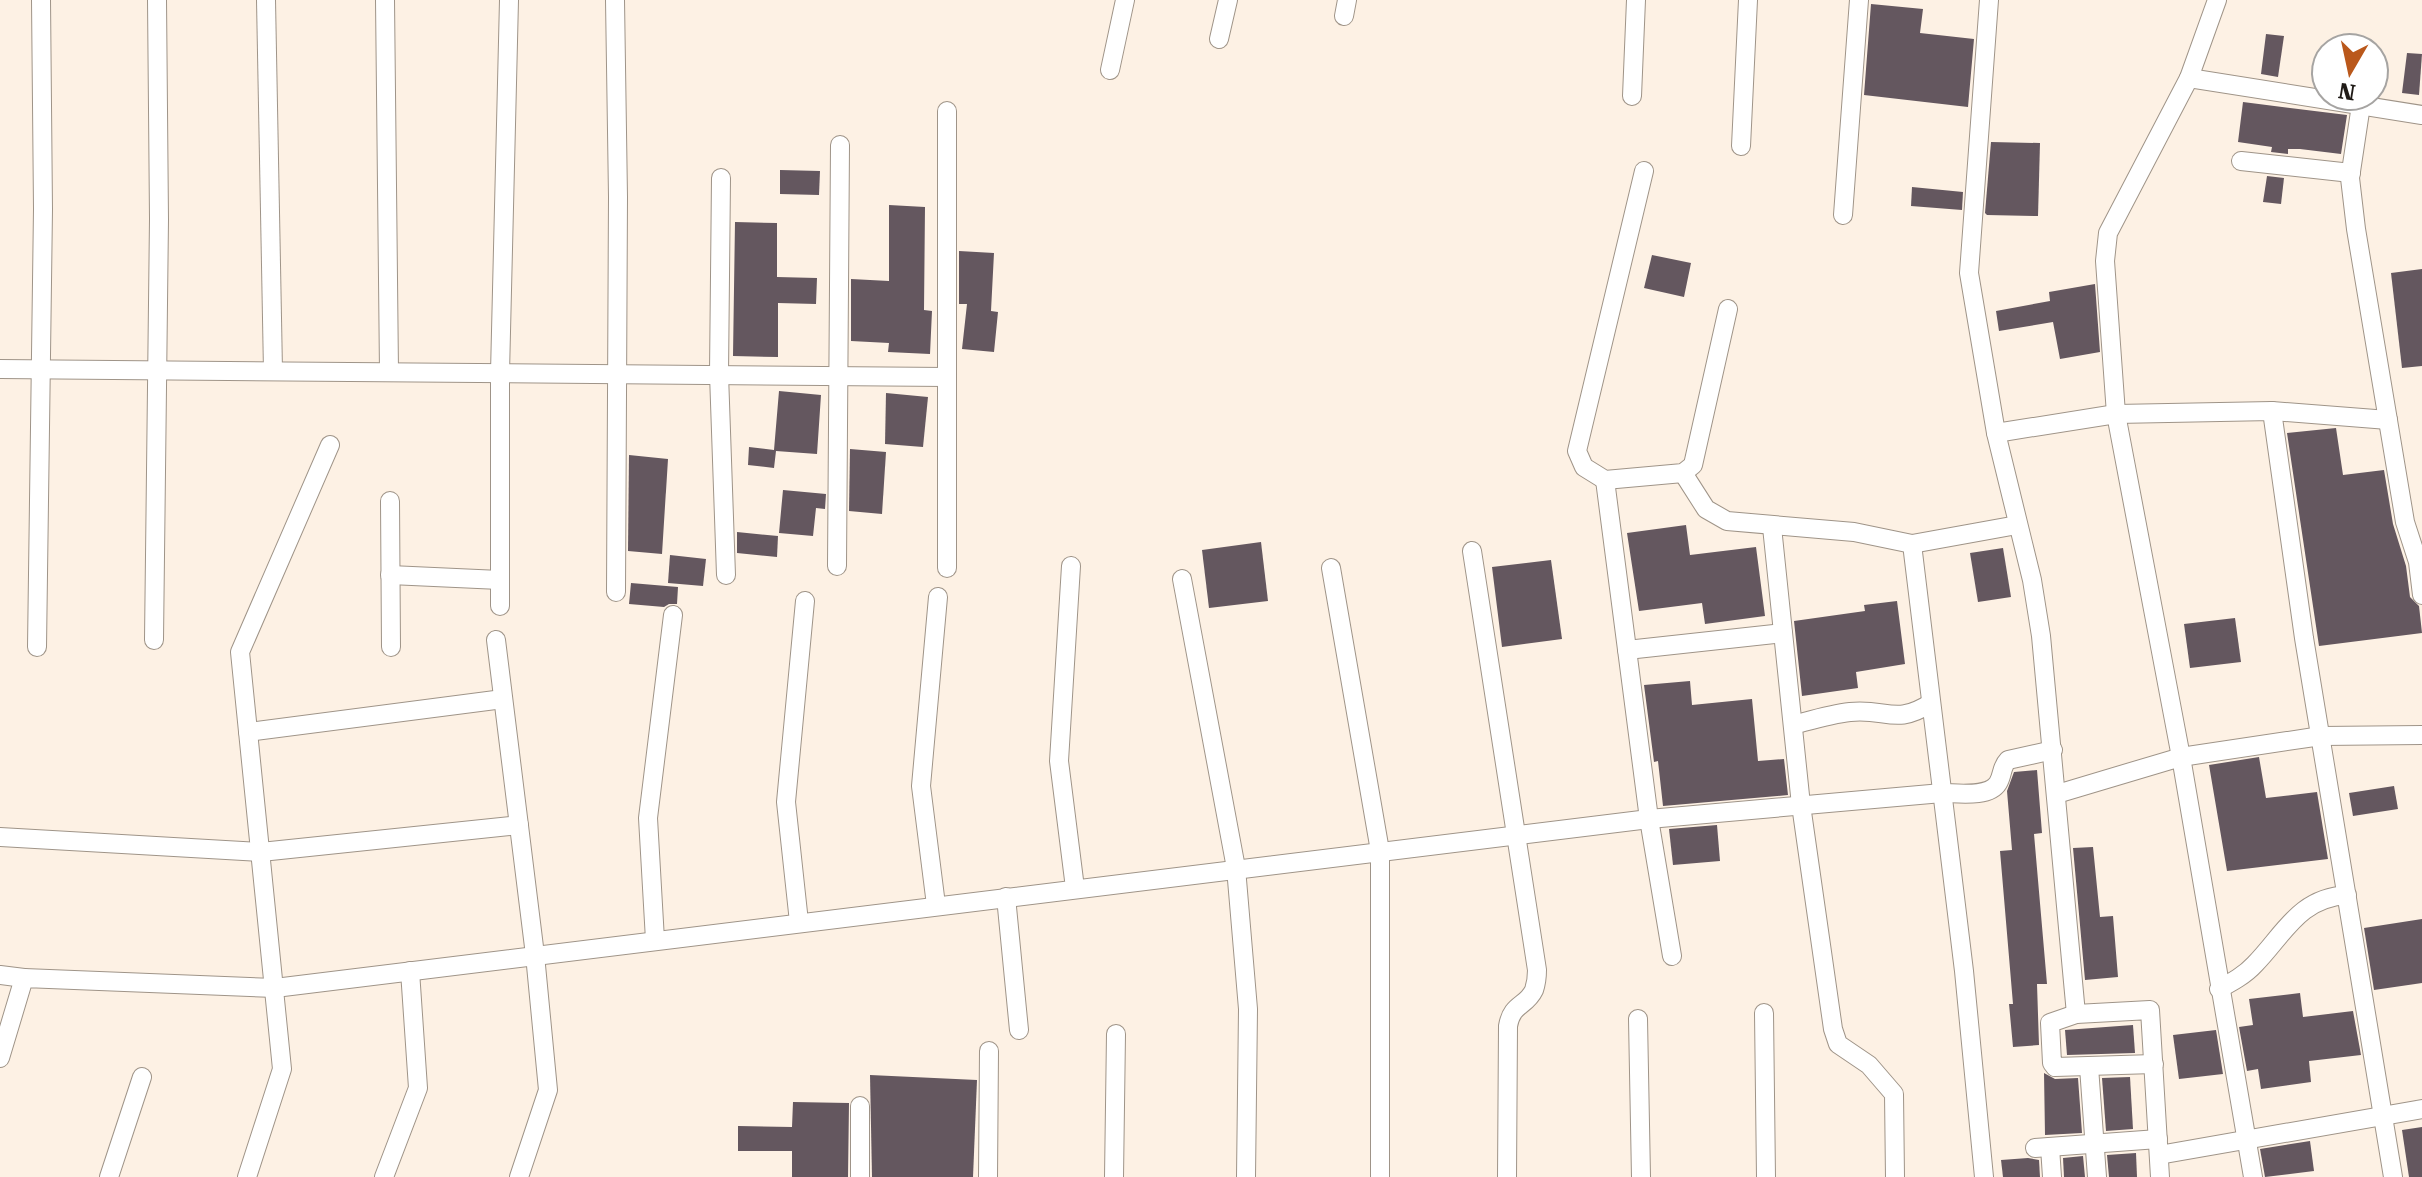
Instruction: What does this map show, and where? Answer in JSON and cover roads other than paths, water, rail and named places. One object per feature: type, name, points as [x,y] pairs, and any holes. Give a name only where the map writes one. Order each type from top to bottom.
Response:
[{"type":"street","points":[[37,647],[41,0]]},
{"type":"street","points":[[154,640],[159,219],[157,0]]},
{"type":"street","points":[[266,0],[273,371]]},
{"type":"street","points":[[385,0],[389,372]]},
{"type":"street","points":[[500,606],[500,373],[509,0]]},
{"type":"street","points":[[615,0],[616,592]]},
{"type":"street","points":[[1110,70],[1125,0]]},
{"type":"street","points":[[1219,39],[1228,0]]},
{"type":"street","points":[[1632,96],[1636,0]]},
{"type":"street","points":[[1741,146],[1748,0]]},
{"type":"street","points":[[1843,215],[1859,0]]},
{"type":"street","points":[[1989,0],[1969,273],[1996,433],[2032,580],[2041,636],[2076,1014]]},
{"type":"street","points":[[2217,0],[2189,78],[2108,233],[2105,261],[2116,414],[2181,757],[2253,1177]]},
{"type":"street","points":[[2189,78],[2310,97]]},
{"type":"street","points":[[2390,110],[2422,115]]},
{"type":"street","points":[[947,111],[947,568]]},
{"type":"street","points":[[2360,112],[2351,173],[2356,229],[2388,420],[2414,521],[2422,595]]},
{"type":"street","points":[[837,566],[840,145]]},
{"type":"street","points":[[2241,161],[2351,173]]},
{"type":"street","points":[[1644,171],[1577,451],[1584,467],[1605,480],[1683,473],[1693,465],[1728,309]]},
{"type":"street","points":[[721,178],[719,374],[726,575]]},
{"type":"street","points":[[0,369],[947,377]]},
{"type":"street","points":[[1996,433],[2116,414],[2272,411],[2388,420]]},
{"type":"street","points":[[2272,411],[2393,1177]]},
{"type":"street","points":[[247,1177],[282,1069],[240,652],[330,445]]},
{"type":"street","points":[[1683,473],[1706,509],[1727,521],[1854,532],[1912,544],[2017,525]]},
{"type":"street","points":[[1605,480],[1649,819],[1672,956]]},
{"type":"street","points":[[390,501],[391,647]]},
{"type":"street","points":[[1772,527],[1801,805],[1833,1029],[1838,1044],[1869,1065],[1894,1094],[1895,1177]]},
{"type":"street","points":[[1912,544],[1964,971],[1984,1177]]},
{"type":"street","points":[[1472,551],[1537,970],[1535,988],[1510,1013],[1508,1026],[1507,1177]]},
{"type":"street","points":[[1071,566],[1059,761],[1075,888]]},
{"type":"street","points":[[1331,568],[1380,851],[1380,1177]]},
{"type":"street","points":[[390,575],[500,580]]},
{"type":"street","points":[[1182,579],[1236,868],[1248,1009],[1246,1177]]},
{"type":"street","points":[[936,905],[921,786],[938,597]]},
{"type":"street","points":[[799,922],[786,802],[805,601]]},
{"type":"street","points":[[655,940],[648,818],[673,615]]},
{"type":"street","points":[[1627,650],[1783,633]]},
{"type":"street","points":[[496,640],[535,955],[548,1090],[519,1177]]},
{"type":"street","points":[[248,732],[503,699]]},
{"type":"street","points":[[1793,725],[1851,711],[1914,714],[1931,703]]},
{"type":"street","points":[[2057,794],[2181,757],[2321,736],[2422,735]]},
{"type":"street","points":[[0,975],[275,988],[1649,819],[1992,790],[1998,784],[2004,762],[2053,750]]},
{"type":"street","points":[[0,837],[261,852],[519,825]]},
{"type":"street","points":[[2219,989],[2254,966],[2296,917],[2327,896],[2347,895]]},
{"type":"street","points":[[1006,897],[1019,1030]]},
{"type":"street","points":[[384,1177],[418,1088],[410,971]]},
{"type":"street","points":[[0,1058],[24,978]]},
{"type":"street","points":[[2154,1064],[2059,1068],[2052,1063],[2050,1023],[2076,1014],[2150,1010],[2154,1064],[2160,1177]]},
{"type":"street","points":[[1764,1013],[1766,1177]]},
{"type":"street","points":[[1638,1019],[1641,1177]]},
{"type":"street","points":[[1114,1177],[1116,1034]]},
{"type":"street","points":[[988,1177],[989,1051]]},
{"type":"street","points":[[2089,1067],[2097,1177]]},
{"type":"street","points":[[109,1177],[142,1077]]},
{"type":"street","points":[[860,1106],[860,1177]]},
{"type":"street","points":[[2052,1177],[2042,1148],[2095,1144],[2158,1147],[2246,1140],[2422,1109]]}]
